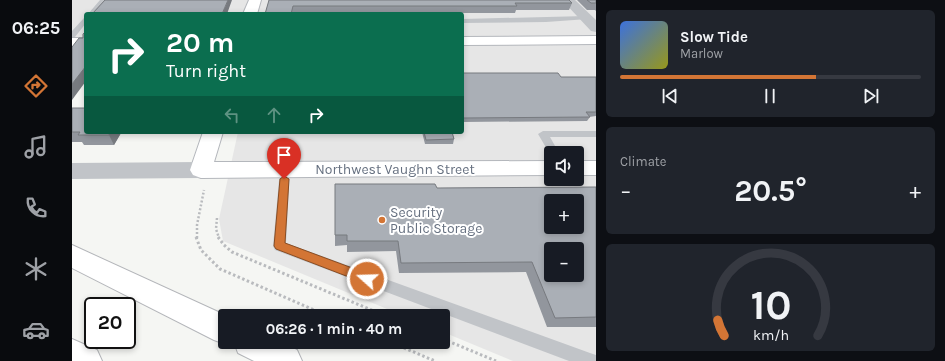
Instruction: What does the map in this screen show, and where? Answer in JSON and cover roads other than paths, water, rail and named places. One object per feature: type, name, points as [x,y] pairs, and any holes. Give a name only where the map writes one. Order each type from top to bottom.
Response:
[{"type":"main road","points":[[251,12],[255,0]]},
{"type":"main road","points":[[464,41],[596,40]]},
{"type":"main road","points":[[72,42],[84,42]]},
{"type":"main road","points":[[201,170],[212,134]]},
{"type":"main road","name":"Northwest Vaughn Street","points":[[201,170],[544,168]]},
{"type":"main road","points":[[584,168],[596,168]]},
{"type":"main road","points":[[72,256],[218,327]]},
{"type":"main road","points":[[263,349],[286,361]]},
{"type":"main road","points":[[72,355],[86,361]]},
{"type":"street","points":[[568,0],[596,28]]},
{"type":"street","name":"Northwest Vaughn Street","points":[[72,171],[201,170]]},
{"type":"lane","points":[[93,12],[103,0]]},
{"type":"lane","points":[[464,22],[586,18]]},
{"type":"lane","points":[[72,36],[84,21]]},
{"type":"lane","points":[[550,146],[543,134],[596,134]]},
{"type":"lane","points":[[285,169],[279,246],[590,361]]},
{"type":"place","name":"Security Public Storage","points":[[382,220]]}]
